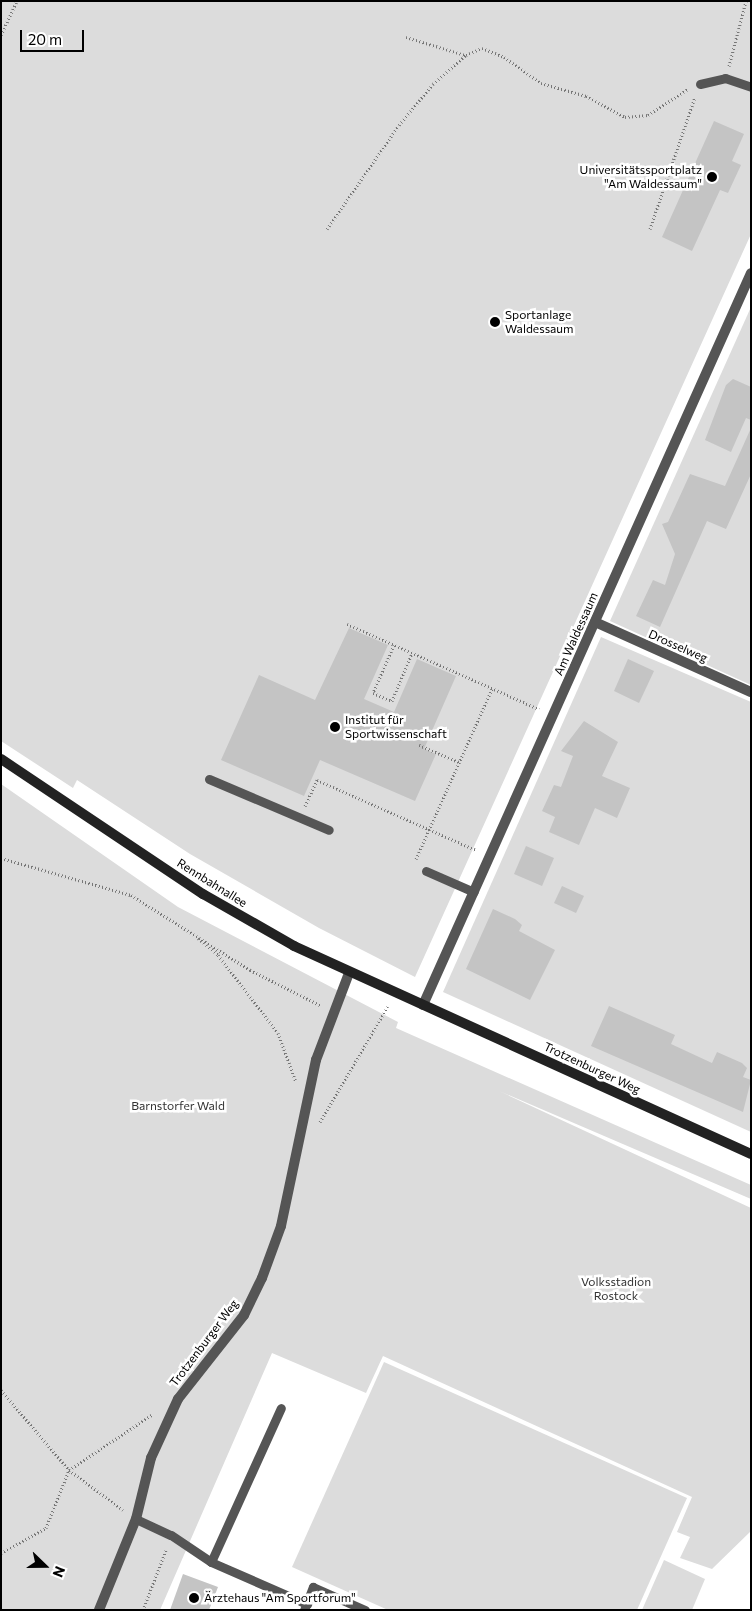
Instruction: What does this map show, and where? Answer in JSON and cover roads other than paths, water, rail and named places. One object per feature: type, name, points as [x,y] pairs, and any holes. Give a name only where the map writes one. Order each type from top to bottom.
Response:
[{"type":"street","name":"Am Waldessaum","points":[[423,1005],[751,273]]},
{"type":"street","name":"Drosselweg","points":[[595,622],[751,692]]},
{"type":"street","name":"Rennbahnallee","points":[[1,759],[203,894],[349,973],[423,1005]]},
{"type":"street","name":"Trotzenburger Weg","points":[[99,1610],[136,1519],[151,1458],[178,1398],[244,1315],[262,1278],[281,1226],[304,1106],[334,1011],[349,973]]},
{"type":"street","name":"Trotzenburger Weg","points":[[423,1005],[751,1154]]},
{"type":"lane","points":[[700,84],[725,78],[751,87]]},
{"type":"lane","points":[[209,779],[329,830]]},
{"type":"lane","points":[[426,871],[474,892]]},
{"type":"lane","points":[[211,1562],[281,1408]]},
{"type":"lane","points":[[136,1519],[171,1535],[211,1562],[306,1607],[313,1587],[366,1610]]},
{"type":"place","name":"Universitätssportplatz \"Am Waldessaum\"","points":[[712,177]]},
{"type":"place","name":"Sportanlage Waldessaum","points":[[495,322]]},
{"type":"place","name":"Institut für Sportwissenschaft","points":[[335,727]]},
{"type":"place","name":"Ärztehaus \"Am Sportforum\"","points":[[194,1598]]},
{"type":"park label","name":"Barnstorfer Wald","points":[[178,1106]]},
{"type":"park label","name":"Volksstadion Rostock","points":[[616,1289]]}]
